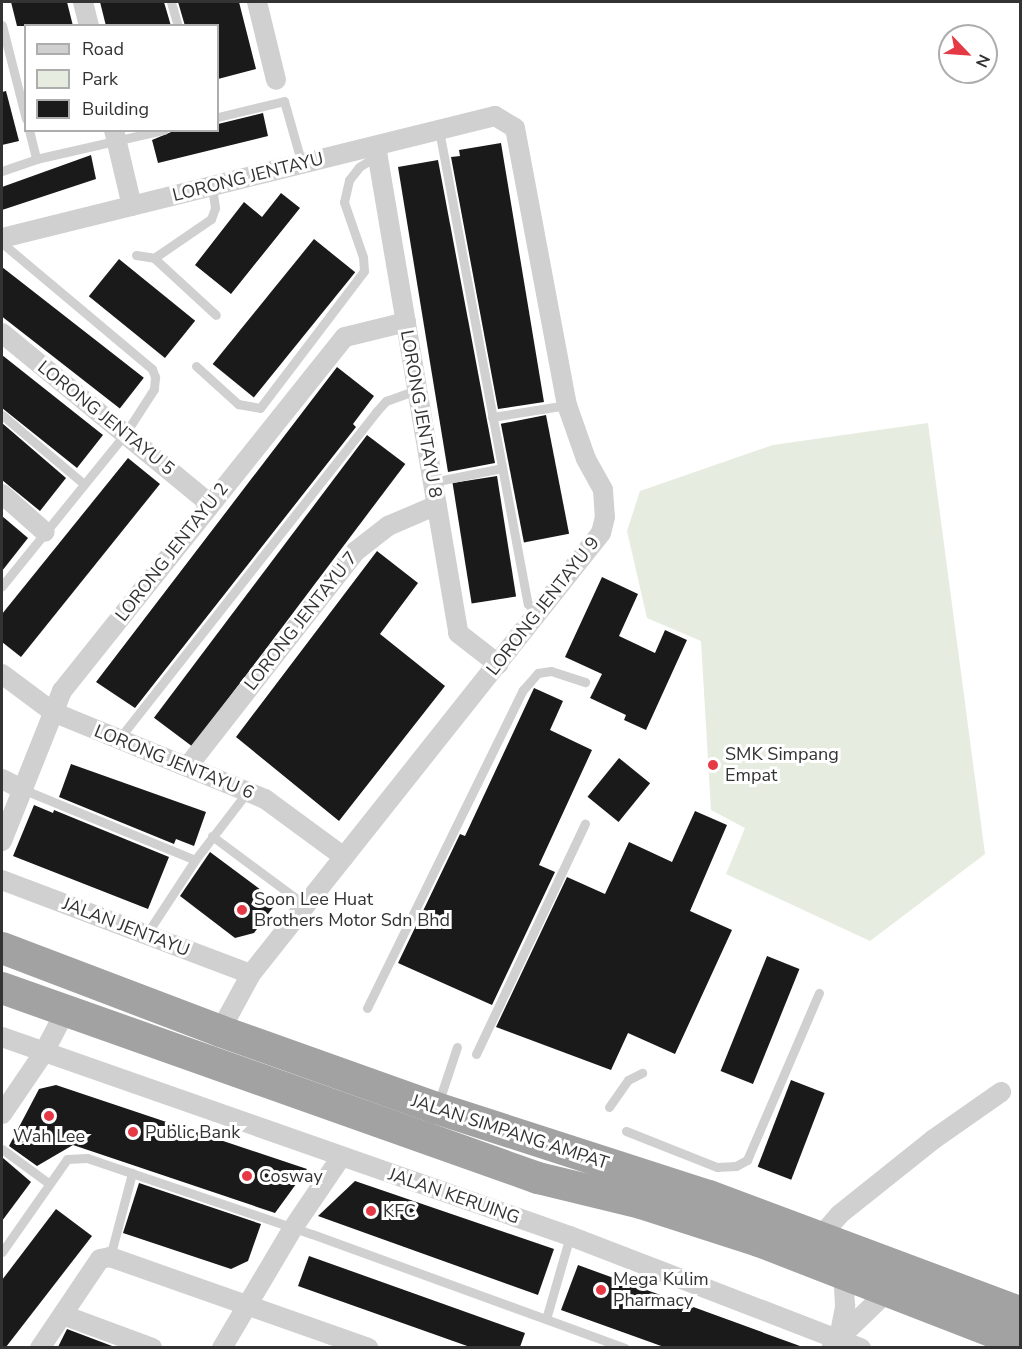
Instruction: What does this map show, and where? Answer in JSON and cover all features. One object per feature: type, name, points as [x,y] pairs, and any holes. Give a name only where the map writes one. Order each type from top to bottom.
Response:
[{"type":"highway","name":"JALAN SIMPANG AMPAT","points":[[2,948],[220,1031],[436,1108],[820,1237],[1018,1335]]},
{"type":"highway","name":"JALAN SIMPANG AMPAT","points":[[2,988],[538,1178],[712,1224],[888,1291],[1018,1335]]},
{"type":"street","points":[[83,2],[88,24]]},
{"type":"street","points":[[257,2],[276,80]]},
{"type":"street","name":"LORONG JENTAYU","points":[[2,238],[302,164],[377,151],[439,130],[495,116]]},
{"type":"street","name":"LORONG JENTAYU 9","points":[[220,1031],[251,974],[596,540],[605,517],[603,490],[586,459],[567,405],[515,128],[495,116]]},
{"type":"street","points":[[115,136],[132,206]]},
{"type":"street","name":"LORONG JENTAYU 8","points":[[377,151],[458,633],[498,663]]},
{"type":"street","name":"LORONG JENTAYU 2","points":[[2,841],[62,691],[345,337],[406,322]]},
{"type":"street","name":"LORONG JENTAYU 5","points":[[2,333],[210,504]]},
{"type":"street","points":[[2,494],[45,532]]},
{"type":"street","name":"LORONG JENTAYU 7","points":[[188,766],[356,551],[388,526],[437,505]]},
{"type":"street","name":"LORONG JENTAYU 6","points":[[2,674],[53,712],[117,741],[188,766],[265,799],[344,856]]},
{"type":"street","points":[[2,779],[22,789]]},
{"type":"street","name":"JALAN JENTAYU","points":[[2,880],[251,974]]},
{"type":"street","points":[[2,1114],[43,1054],[65,1012]]},
{"type":"street","name":"JALAN KERUING","points":[[2,1037],[43,1054],[570,1236],[834,1342],[861,1347]]},
{"type":"street","points":[[820,1237],[840,1214],[934,1139],[1000,1092]]},
{"type":"street","points":[[222,1347],[293,1228],[341,1157]]},
{"type":"street","points":[[40,1347],[100,1259],[110,1257],[368,1347]]},
{"type":"street","points":[[834,1342],[845,1306],[843,1273]]},
{"type":"street","points":[[834,1342],[888,1291]]},
{"type":"street","points":[[63,1315],[152,1347]]},
{"type":"lane","points":[[171,2],[176,24]]},
{"type":"lane","points":[[2,25],[24,111]]},
{"type":"lane","points":[[219,117],[284,101],[302,164]]},
{"type":"lane","points":[[439,130],[528,604],[538,612]]},
{"type":"lane","points":[[29,132],[36,159]]},
{"type":"lane","points":[[2,171],[115,136],[148,132]]},
{"type":"lane","points":[[196,366],[238,404],[260,408],[364,271],[363,257],[344,202],[350,180],[359,167],[377,151]]},
{"type":"lane","points":[[154,258],[211,219],[215,208],[212,186]]},
{"type":"lane","points":[[2,243],[152,369],[154,389],[124,434],[3,580]]},
{"type":"lane","points":[[136,255],[154,258],[216,315]]},
{"type":"lane","points":[[310,344],[328,356]]},
{"type":"lane","points":[[117,741],[376,411],[386,401],[417,390]]},
{"type":"lane","points":[[492,417],[567,405]]},
{"type":"lane","points":[[2,415],[84,483]]},
{"type":"lane","points":[[433,482],[502,468]]},
{"type":"lane","points":[[367,1008],[523,690],[538,673],[551,670],[585,682]]},
{"type":"lane","points":[[22,789],[195,860]]},
{"type":"lane","points":[[146,936],[195,860],[248,791]]},
{"type":"lane","points":[[476,1054],[585,823]]},
{"type":"lane","points":[[212,836],[305,905]]},
{"type":"lane","points":[[626,1131],[717,1167],[736,1166],[747,1160],[819,993]]},
{"type":"lane","points":[[436,1108],[457,1047]]},
{"type":"lane","points":[[609,1107],[628,1080],[642,1073]]},
{"type":"lane","points":[[2,1149],[47,1182]]},
{"type":"lane","points":[[2,1252],[47,1182],[67,1159],[87,1158],[293,1228],[625,1347]]},
{"type":"lane","points":[[110,1257],[132,1173]]},
{"type":"lane","points":[[546,1319],[570,1236]]},
{"type":"green space","points":[[928,423],[985,854],[870,941],[726,874],[745,828],[711,810],[701,641],[647,618],[627,531],[640,491],[773,445]]},
{"type":"building","points":[[11,2],[67,2],[72,24],[24,24],[24,26],[17,26]]},
{"type":"building","points":[[100,2],[164,2],[170,24],[106,24]]},
{"type":"building","points":[[178,2],[239,2],[256,69],[219,79],[219,24],[184,24]]},
{"type":"building","points":[[6,91],[19,141],[2,145],[2,92]]},
{"type":"building","points":[[263,113],[268,136],[158,163],[152,140],[171,132],[219,132],[219,124]]},
{"type":"building","points":[[501,143],[544,402],[498,409],[451,157],[460,156],[459,150]]},
{"type":"building","points":[[91,155],[96,179],[2,210],[2,187]]},
{"type":"building","points":[[438,160],[495,463],[448,472],[398,167]]},
{"type":"building","points":[[281,193],[300,208],[231,294],[195,265],[244,202],[262,217]]},
{"type":"building","points":[[314,239],[355,272],[254,397],[213,364]]},
{"type":"building","points":[[119,259],[195,321],[165,358],[89,296]]},
{"type":"building","points":[[2,267],[144,378],[120,409],[2,316]]},
{"type":"building","points":[[2,355],[103,435],[77,468],[2,408]]},
{"type":"building","points":[[337,367],[374,396],[353,424],[356,427],[135,708],[96,682]]},
{"type":"building","points":[[546,415],[569,534],[524,543],[501,424]]},
{"type":"building","points":[[2,423],[66,478],[40,511],[2,480]]},
{"type":"building","points":[[367,435],[405,464],[192,747],[154,718]]},
{"type":"building","points":[[128,458],[160,484],[21,657],[2,642],[2,614]]},
{"type":"building","points":[[497,476],[516,596],[472,604],[453,483]]},
{"type":"building","points":[[2,516],[28,538],[2,571]]},
{"type":"building","points":[[377,551],[418,583],[380,634],[445,686],[339,821],[236,737]]},
{"type":"building","points":[[602,577],[638,594],[619,636],[655,653],[665,630],[687,640],[646,730],[624,720],[626,715],[590,698],[602,674],[565,657]]},
{"type":"building","points":[[534,688],[563,701],[550,730],[592,750],[539,865],[555,872],[492,1005],[398,963],[460,834],[465,836]]},
{"type":"building","points":[[619,758],[650,783],[619,822],[588,797]]},
{"type":"building","points":[[71,764],[206,812],[194,846],[176,839],[174,844],[59,797]]},
{"type":"building","points":[[34,805],[53,813],[54,810],[169,857],[148,909],[13,856]]},
{"type":"building","points":[[695,811],[727,825],[690,911],[732,930],[675,1054],[628,1033],[611,1070],[496,1027],[567,877],[605,894],[629,842],[672,862]]},
{"type":"building","points":[[210,852],[277,902],[254,933],[235,938],[180,896]]},
{"type":"building","points":[[767,956],[799,969],[753,1084],[721,1071]]},
{"type":"building","points":[[791,1080],[825,1093],[791,1180],[758,1167]]},
{"type":"building","points":[[56,1085],[307,1169],[275,1213],[73,1145],[37,1166],[9,1146],[39,1089]]},
{"type":"building","points":[[3,1158],[31,1182],[2,1221],[2,1161]]},
{"type":"building","points":[[355,1181],[554,1249],[538,1295],[318,1216]]},
{"type":"building","points":[[139,1183],[261,1224],[248,1261],[231,1269],[123,1233]]},
{"type":"building","points":[[56,1209],[92,1236],[6,1347],[2,1347],[2,1280]]},
{"type":"building","points":[[309,1256],[525,1333],[520,1347],[470,1347],[298,1286]]},
{"type":"building","points":[[578,1265],[800,1346],[664,1347],[561,1310]]},
{"type":"building","points":[[67,1329],[112,1346],[112,1347],[58,1347]]},
{"type":"place","name":"SMK Simpang Empat","points":[[713,765]]},
{"type":"place","name":"Soon Lee Huat Brothers Motor Sdn Bhd","points":[[242,910]]},
{"type":"place","name":"Wah Lee","points":[[49,1116]]},
{"type":"place","name":"Public Bank","points":[[133,1132]]},
{"type":"place","name":"Cosway","points":[[247,1176]]},
{"type":"place","name":"KFC","points":[[371,1211]]},
{"type":"place","name":"Mega Kulim Pharmacy","points":[[601,1290]]}]
